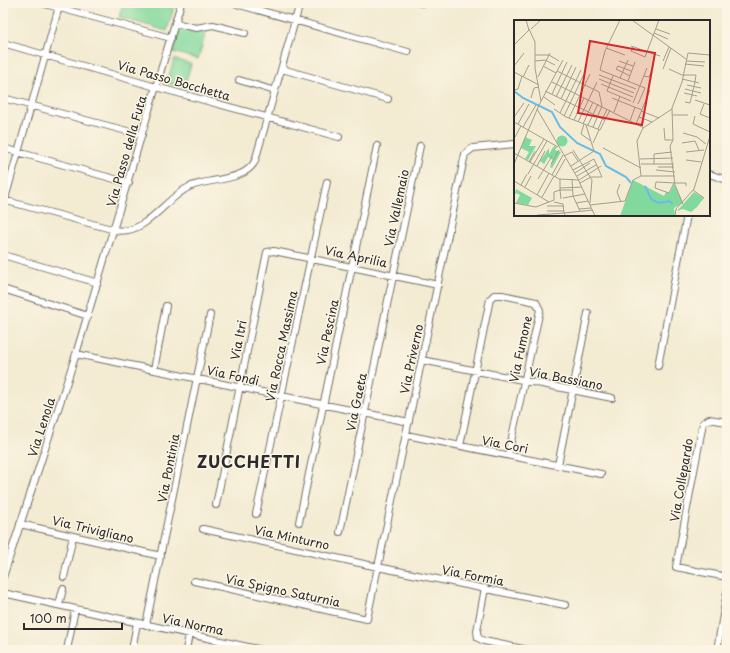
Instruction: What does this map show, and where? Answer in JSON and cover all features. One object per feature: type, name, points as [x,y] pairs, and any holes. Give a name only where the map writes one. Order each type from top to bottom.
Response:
[{"type":"street","points":[[41,3],[60,5],[171,38]]},
{"type":"street","name":"Via Passo della Futa","points":[[98,283],[129,183],[181,3]]},
{"type":"street","points":[[233,3],[408,52]]},
{"type":"street","points":[[60,5],[4,202],[115,230],[127,230],[140,226],[191,186],[247,171],[255,161],[300,3]]},
{"type":"street","points":[[175,23],[196,28],[213,25],[244,33]]},
{"type":"street","name":"Via Passo Bocchetta","points":[[3,43],[339,137]]},
{"type":"street","points":[[282,69],[388,99]]},
{"type":"street","points":[[239,80],[275,91]]},
{"type":"street","points":[[3,98],[142,135]]},
{"type":"street","name":"Via Priverno","points":[[367,620],[466,152],[473,148],[514,144]]},
{"type":"street","name":"Via Pescina","points":[[299,522],[376,146]]},
{"type":"street","name":"Via Vallemaio","points":[[393,276],[420,146]]},
{"type":"street","points":[[3,148],[129,183]]},
{"type":"street","points":[[710,174],[727,180]]},
{"type":"street","name":"Via Rocca Massima","points":[[256,514],[327,182]]},
{"type":"street","points":[[658,366],[687,216]]},
{"type":"street","name":"Via Aprilia","points":[[269,251],[311,258],[438,285]]},
{"type":"street","name":"Via Itri","points":[[216,505],[266,256],[269,251]]},
{"type":"street","points":[[3,256],[98,283]]},
{"type":"street","name":"Via Gaeta","points":[[340,532],[393,276]]},
{"type":"street","name":"Via Lenola","points":[[3,577],[98,283]]},
{"type":"street","points":[[3,289],[88,316]]},
{"type":"street","name":"Via Fumone","points":[[460,446],[490,299],[494,295],[505,295],[536,302],[540,308],[508,455]]},
{"type":"street","points":[[154,370],[166,306]]},
{"type":"street","points":[[558,465],[588,313]]},
{"type":"street","name":"Via Pontinia","points":[[146,625],[210,315]]},
{"type":"street","name":"Via Fondi","points":[[76,354],[409,422]]},
{"type":"street","name":"Via Bassiano","points":[[422,360],[612,398]]},
{"type":"street","name":"Via Collepardo","points":[[727,422],[709,419],[702,423],[676,567],[727,576]]},
{"type":"street","name":"Via Cori","points":[[406,435],[600,474]]},
{"type":"street","name":"Via Trivigliano","points":[[20,524],[161,556]]},
{"type":"street","name":"Via Minturno","points":[[203,529],[378,567]]},
{"type":"street","points":[[64,577],[73,536]]},
{"type":"street","name":"Via Formia","points":[[378,567],[565,605]]},
{"type":"street","name":"Via Spigno Saturnia","points":[[194,582],[367,620]]},
{"type":"street","points":[[485,588],[478,638],[484,641],[528,650]]},
{"type":"street","points":[[59,605],[63,589]]},
{"type":"street","points":[[717,650],[724,624],[727,592]]},
{"type":"street","name":"Via Norma","points":[[3,593],[262,650]]},
{"type":"street","points":[[67,650],[75,609]]},
{"type":"street","points":[[132,650],[138,623]]},
{"type":"street","points":[[186,650],[189,634]]},
{"type":"green space","points":[[123,3],[175,3],[167,31],[119,17]]},
{"type":"green space","points":[[181,25],[206,32],[198,59],[173,52]]},
{"type":"green space","points":[[174,59],[191,64],[184,88],[167,83]]},
{"type":"district","name":"ZUCCHETTI","points":[[249,461]]}]
